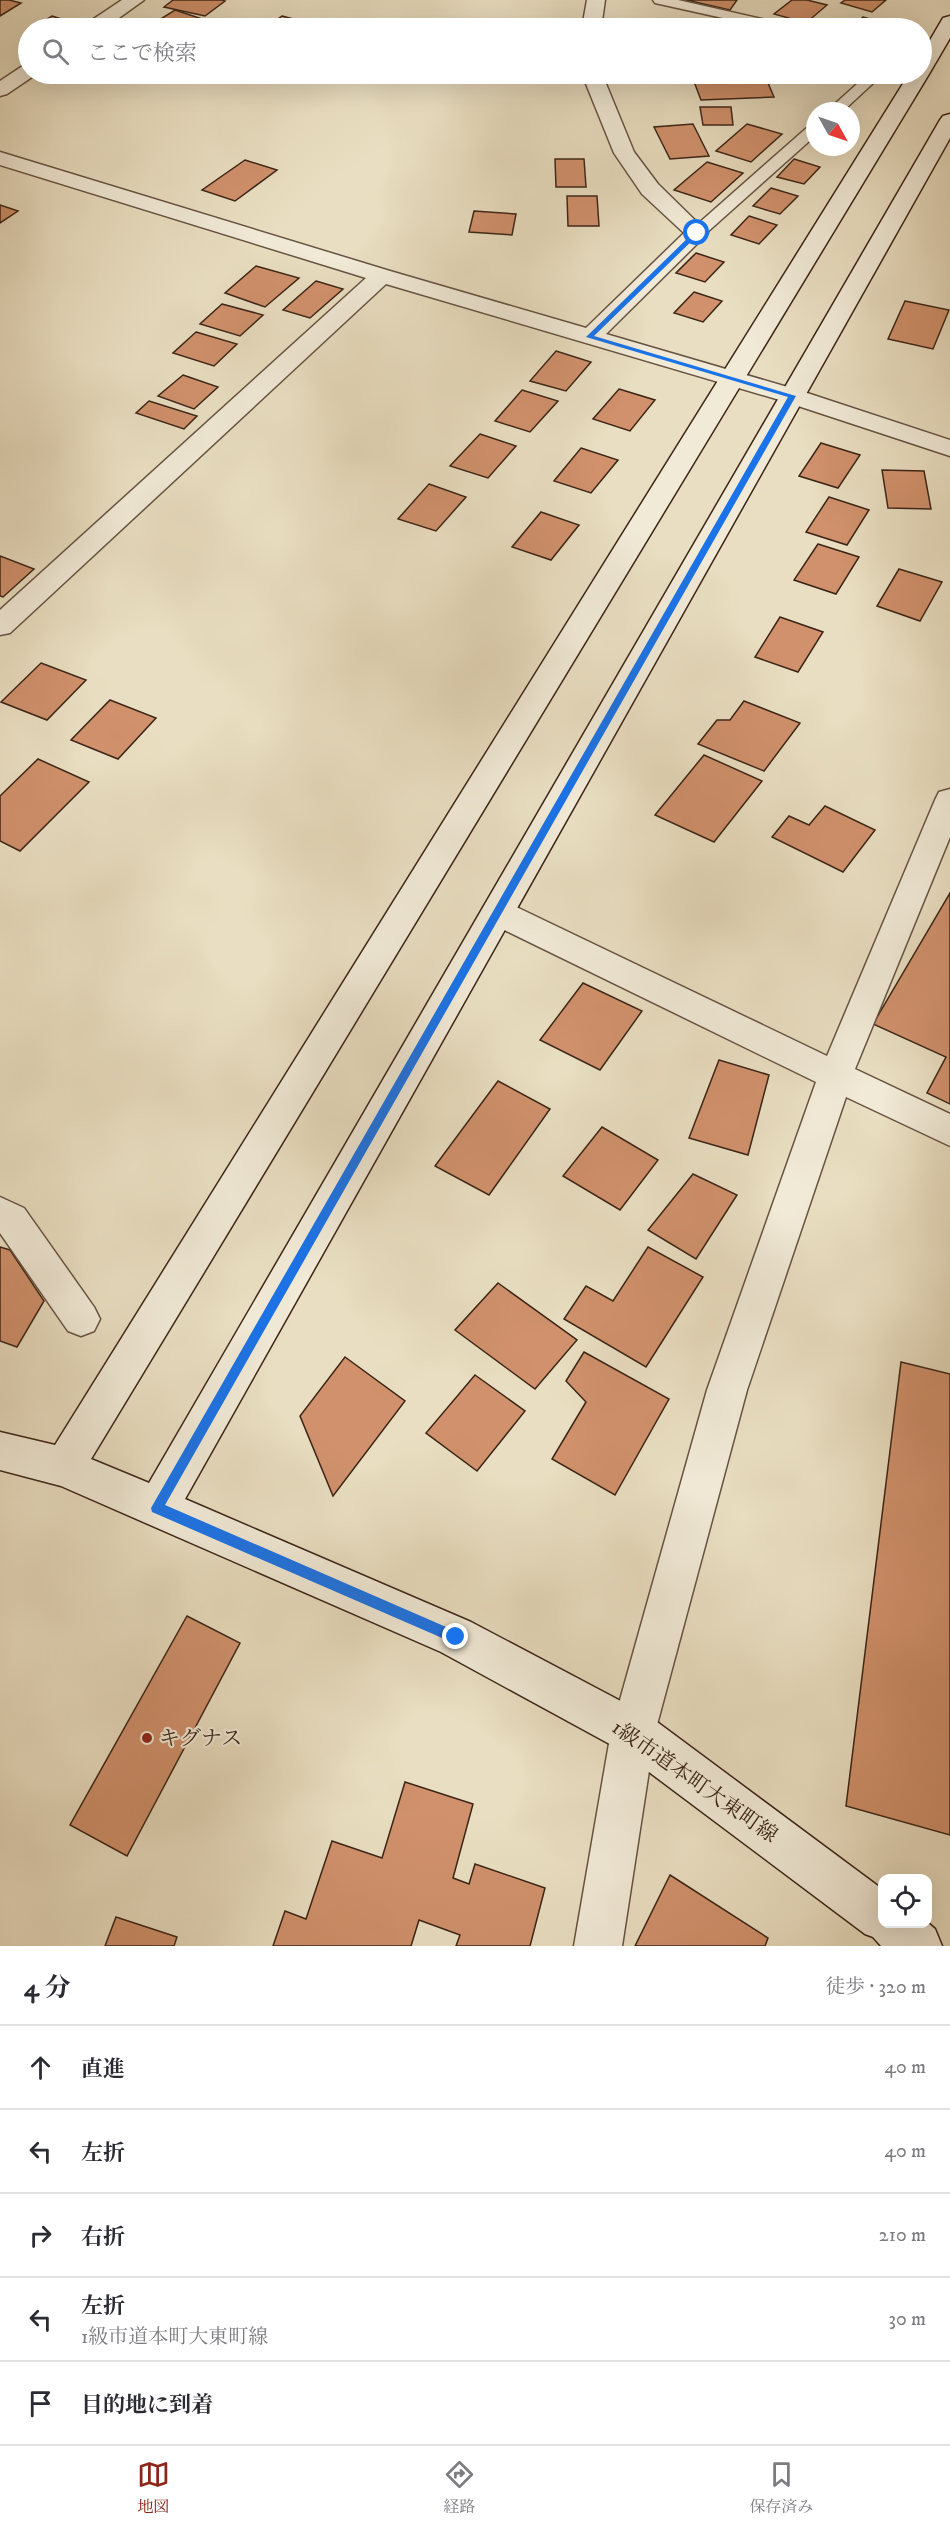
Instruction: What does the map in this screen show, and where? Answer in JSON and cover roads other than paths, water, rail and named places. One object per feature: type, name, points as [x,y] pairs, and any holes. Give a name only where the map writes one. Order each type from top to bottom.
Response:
[{"type":"street","points":[[108,18],[135,0]]},
{"type":"street","points":[[593,18],[596,0]]},
{"type":"street","points":[[932,51],[950,22]]},
{"type":"street","points":[[0,90],[18,78]]},
{"type":"street","points":[[590,337],[697,233],[650,189],[624,153],[596,84]]},
{"type":"street","points":[[64,1467],[911,84]]},
{"type":"street","points":[[157,1508],[950,120]]},
{"type":"street","points":[[0,158],[382,276],[792,396],[950,448]]},
{"type":"street","points":[[0,626],[382,276]]},
{"type":"street","points":[[598,1946],[633,1732],[727,1390],[835,1077],[950,800]]},
{"type":"street","points":[[497,912],[950,1131]]},
{"type":"street","points":[[0,1213],[11,1219],[81,1319]]},
{"type":"street","name":"1級市道本町大東町線","points":[[0,1451],[64,1467],[456,1637],[633,1732],[878,1914]]},
{"type":"street","points":[[897,1928],[918,1946]]},
{"type":"lane","points":[[660,0],[740,18]]},
{"type":"lane","points":[[844,102],[865,84]]},
{"type":"lane","points":[[697,233],[806,136]]},
{"type":"place","name":"キグナス","points":[[147,1738]]}]
